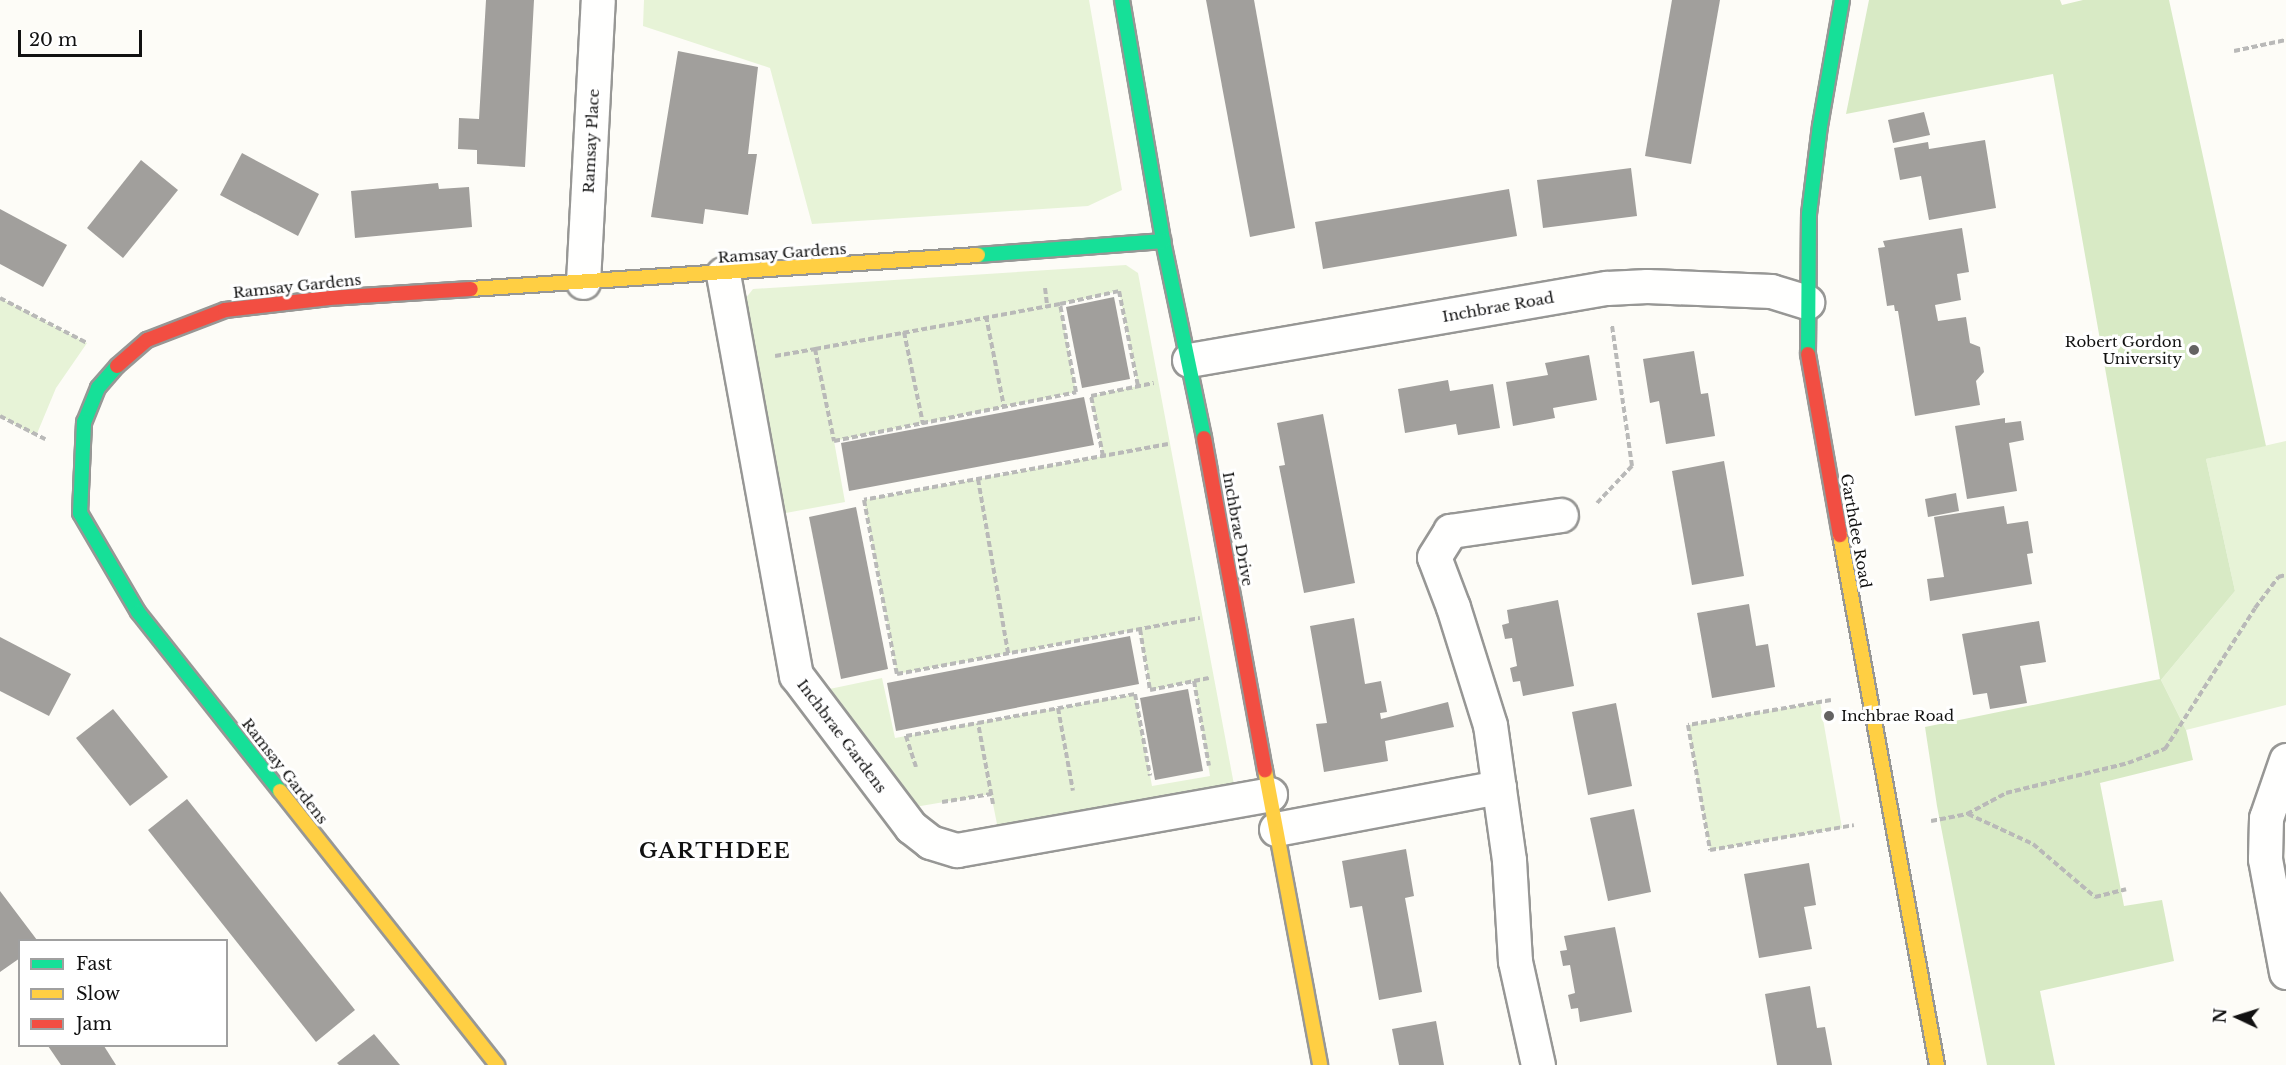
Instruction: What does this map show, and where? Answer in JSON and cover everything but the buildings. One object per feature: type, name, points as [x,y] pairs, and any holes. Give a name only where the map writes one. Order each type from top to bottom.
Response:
[{"type":"street","name":"Ramsay Place","points":[[583,282],[598,0]]},
{"type":"street","name":"Inchbrae Drive","points":[[1122,0],[1163,241],[1191,367],[1320,1065]]},
{"type":"street","name":"Garthdee Road","points":[[1842,0],[1820,126],[1809,214],[1808,361],[1937,1065]]},
{"type":"street","name":"Ramsay Gardens","points":[[497,1065],[138,612],[81,513],[81,453],[84,422],[98,388],[147,340],[225,310],[329,298],[723,274],[1163,241]]},
{"type":"street","name":"Inchbrae Gardens","points":[[723,274],[796,675],[911,827],[921,836],[943,847],[957,850],[1270,794]]},
{"type":"street","name":"Inchbrae Road","points":[[1191,367],[1607,288],[1647,286],[1771,291],[1808,302]]},
{"type":"street","points":[[1538,1065],[1515,961],[1509,860],[1490,724],[1453,607],[1434,557],[1450,531],[1561,515]]},
{"type":"street","points":[[2286,760],[2266,818],[2265,859],[2286,972]]},
{"type":"street","points":[[1276,829],[1499,787]]},
{"type":"path","points":[[2234,51],[2286,40]]},
{"type":"path","points":[[1561,515],[1589,512],[1632,466],[1607,288]]},
{"type":"path","points":[[739,363],[1119,291],[1138,386]]},
{"type":"path","points":[[0,298],[123,361]]},
{"type":"path","points":[[815,349],[834,441],[1076,392],[1060,304]]},
{"type":"path","points":[[986,316],[1004,407]]},
{"type":"path","points":[[904,332],[923,424]]},
{"type":"path","points":[[1103,456],[1091,396],[1138,386],[1191,367]]},
{"type":"path","points":[[0,416],[36,436]]},
{"type":"path","points":[[1204,437],[864,500],[897,674],[1236,611]]},
{"type":"path","points":[[978,479],[1008,653]]},
{"type":"path","points":[[1930,821],[1967,814],[2006,793],[2128,763],[2165,749],[2255,608],[2278,577],[2286,574]]},
{"type":"path","points":[[1140,629],[1150,690],[1247,670]]},
{"type":"path","points":[[1194,681],[1210,776]]},
{"type":"path","points":[[917,770],[906,736],[1135,694],[1152,786]]},
{"type":"path","points":[[1831,700],[1688,725],[1710,850],[1854,825]]},
{"type":"path","points":[[1058,708],[1074,800]]},
{"type":"path","points":[[978,723],[995,814]]},
{"type":"path","points":[[938,802],[991,794]]},
{"type":"path","points":[[1967,814],[2033,844],[2095,897],[2126,889]]},
{"type":"green space","points":[[644,0],[1089,0],[1122,190],[1088,206],[812,224],[770,68],[643,26]]},
{"type":"green space","points":[[1869,0],[2060,0],[2062,5],[2083,0],[2169,0],[2266,446],[2206,459],[2235,591],[2161,680],[2186,730],[2193,760],[2100,783],[2124,906],[2162,900],[2174,961],[2040,991],[2055,1065],[1987,1065],[1937,806],[1925,727],[2160,679],[2053,74],[1846,114]]},
{"type":"green space","points":[[1126,265],[1138,273],[1235,790],[999,834],[991,794],[909,808],[820,691],[882,678],[895,738],[1135,694],[1152,786],[1210,776],[1194,681],[1150,690],[1140,629],[897,674],[864,500],[1103,456],[1091,396],[1138,386],[1119,291],[1060,304],[1076,392],[834,441],[845,502],[775,515],[738,308],[753,289]]},
{"type":"green space","points":[[0,298],[87,343],[56,388],[36,436],[0,416]]},
{"type":"green space","points":[[2286,441],[2286,705],[2186,730],[2161,680],[2235,591],[2206,459]]},
{"type":"green space","points":[[1820,702],[1842,828],[1710,850],[1688,725]]},
{"type":"traffic: fast","points":[[1122,0],[1163,241],[1204,438]]},
{"type":"traffic: fast","points":[[1808,354],[1809,214],[1820,126],[1842,0]]},
{"type":"traffic: fast","points":[[978,255],[1163,241]]},
{"type":"traffic: fast","points":[[117,366],[98,388],[84,422],[80,513],[138,612],[280,791]]},
{"type":"traffic: slow","points":[[471,289],[978,255]]},
{"type":"traffic: slow","points":[[1840,535],[1937,1065]]},
{"type":"traffic: slow","points":[[1265,770],[1320,1065]]},
{"type":"traffic: slow","points":[[280,791],[497,1065]]},
{"type":"traffic: jam","points":[[117,366],[147,340],[225,310],[329,298],[471,289]]},
{"type":"traffic: jam","points":[[1808,354],[1840,535]]},
{"type":"traffic: jam","points":[[1204,438],[1265,770]]},
{"type":"place","name":"Robert Gordon University","points":[[2194,350]]},
{"type":"place","name":"Inchbrae Road","points":[[1829,716]]},
{"type":"district","name":"GARTHDEE","points":[[715,851]]}]
